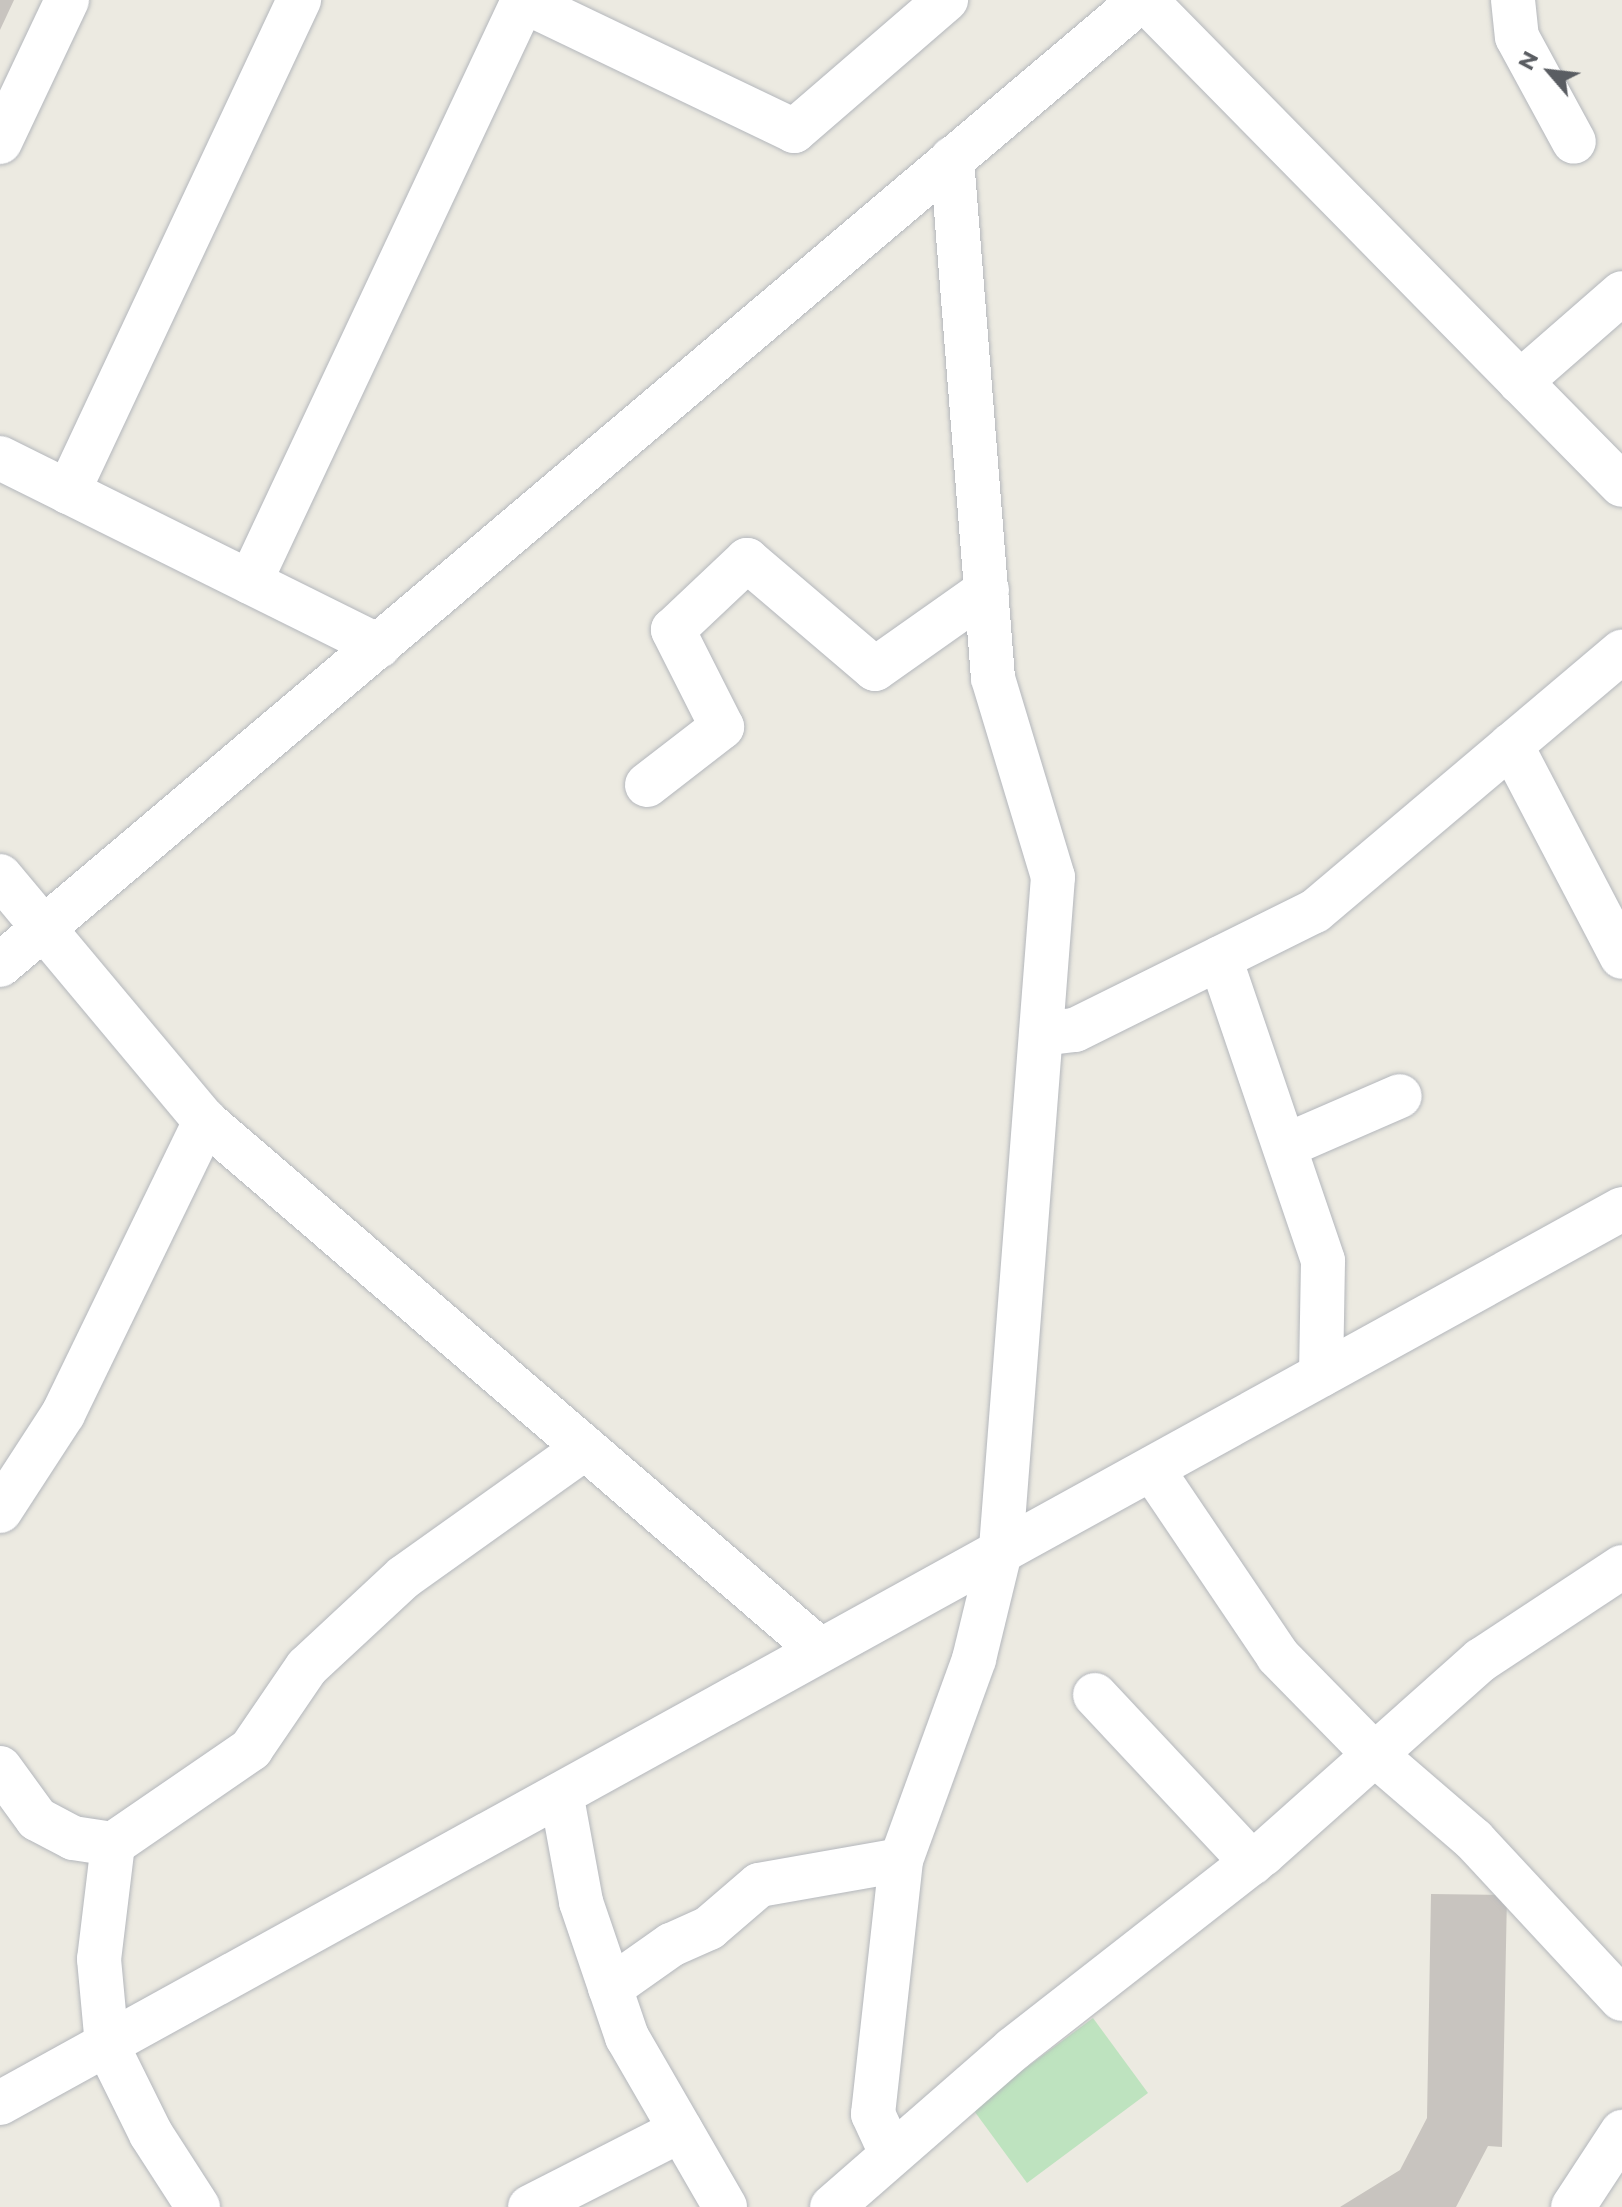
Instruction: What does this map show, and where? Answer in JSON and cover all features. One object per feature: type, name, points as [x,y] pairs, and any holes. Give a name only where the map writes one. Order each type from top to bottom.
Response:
[{"type":"street","points":[[0,142],[67,0]]},
{"type":"street","points":[[68,492],[299,0]]},
{"type":"street","points":[[250,582],[522,0],[794,131],[946,0]]},
{"type":"street","points":[[0,965],[1143,0],[1622,485]]},
{"type":"street","points":[[1513,0],[1517,37],[1574,142]]},
{"type":"street","points":[[891,2153],[873,2114],[901,1860],[974,1659],[1001,1548],[1053,877],[993,678],[952,159]]},
{"type":"street","points":[[1520,382],[1622,293]]},
{"type":"street","points":[[0,458],[379,646]]},
{"type":"street","points":[[647,785],[722,727],[673,630],[747,560],[875,669],[987,590]]},
{"type":"street","points":[[1041,1034],[1075,1030],[1315,911],[1622,652]]},
{"type":"street","points":[[1511,745],[1622,957]]},
{"type":"street","points":[[0,876],[205,1121],[820,1650]]},
{"type":"street","points":[[1220,958],[1323,1261],[1321,1375]]},
{"type":"street","points":[[1285,1146],[1400,1096]]},
{"type":"street","points":[[0,1511],[63,1414],[205,1121]]},
{"type":"street","points":[[0,2103],[562,1798],[1001,1548],[1152,1469],[1622,1209]]},
{"type":"street","points":[[0,1768],[37,1819],[73,1838],[113,1844],[251,1749],[307,1667],[404,1577],[585,1448]]},
{"type":"street","points":[[1152,1469],[1278,1656],[1373,1753],[1474,1840],[1622,1999]]},
{"type":"street","points":[[832,2207],[891,2153],[1252,1863],[1481,1660],[1622,1567]]},
{"type":"street","points":[[1095,1695],[1252,1863]]},
{"type":"street","points":[[562,1798],[581,1902],[627,2037],[725,2207]]},
{"type":"street","points":[[113,1844],[99,1959],[107,2045],[151,2134],[198,2207]]},
{"type":"street","points":[[610,1988],[671,1945],[709,1928],[759,1885],[901,1860]]},
{"type":"street","points":[[530,2207],[681,2130]]},
{"type":"street","points":[[1573,2207],[1622,2132]]},
{"type":"green space","points":[[1093,2018],[1148,2093],[1027,2183],[972,2108]]},
{"type":"building","points":[[0,0],[14,0],[0,30]]},
{"type":"building","points":[[1431,1894],[1507,1895],[1502,2147],[1488,2146],[1456,2207],[1340,2207],[1400,2170],[1427,2118]]}]
